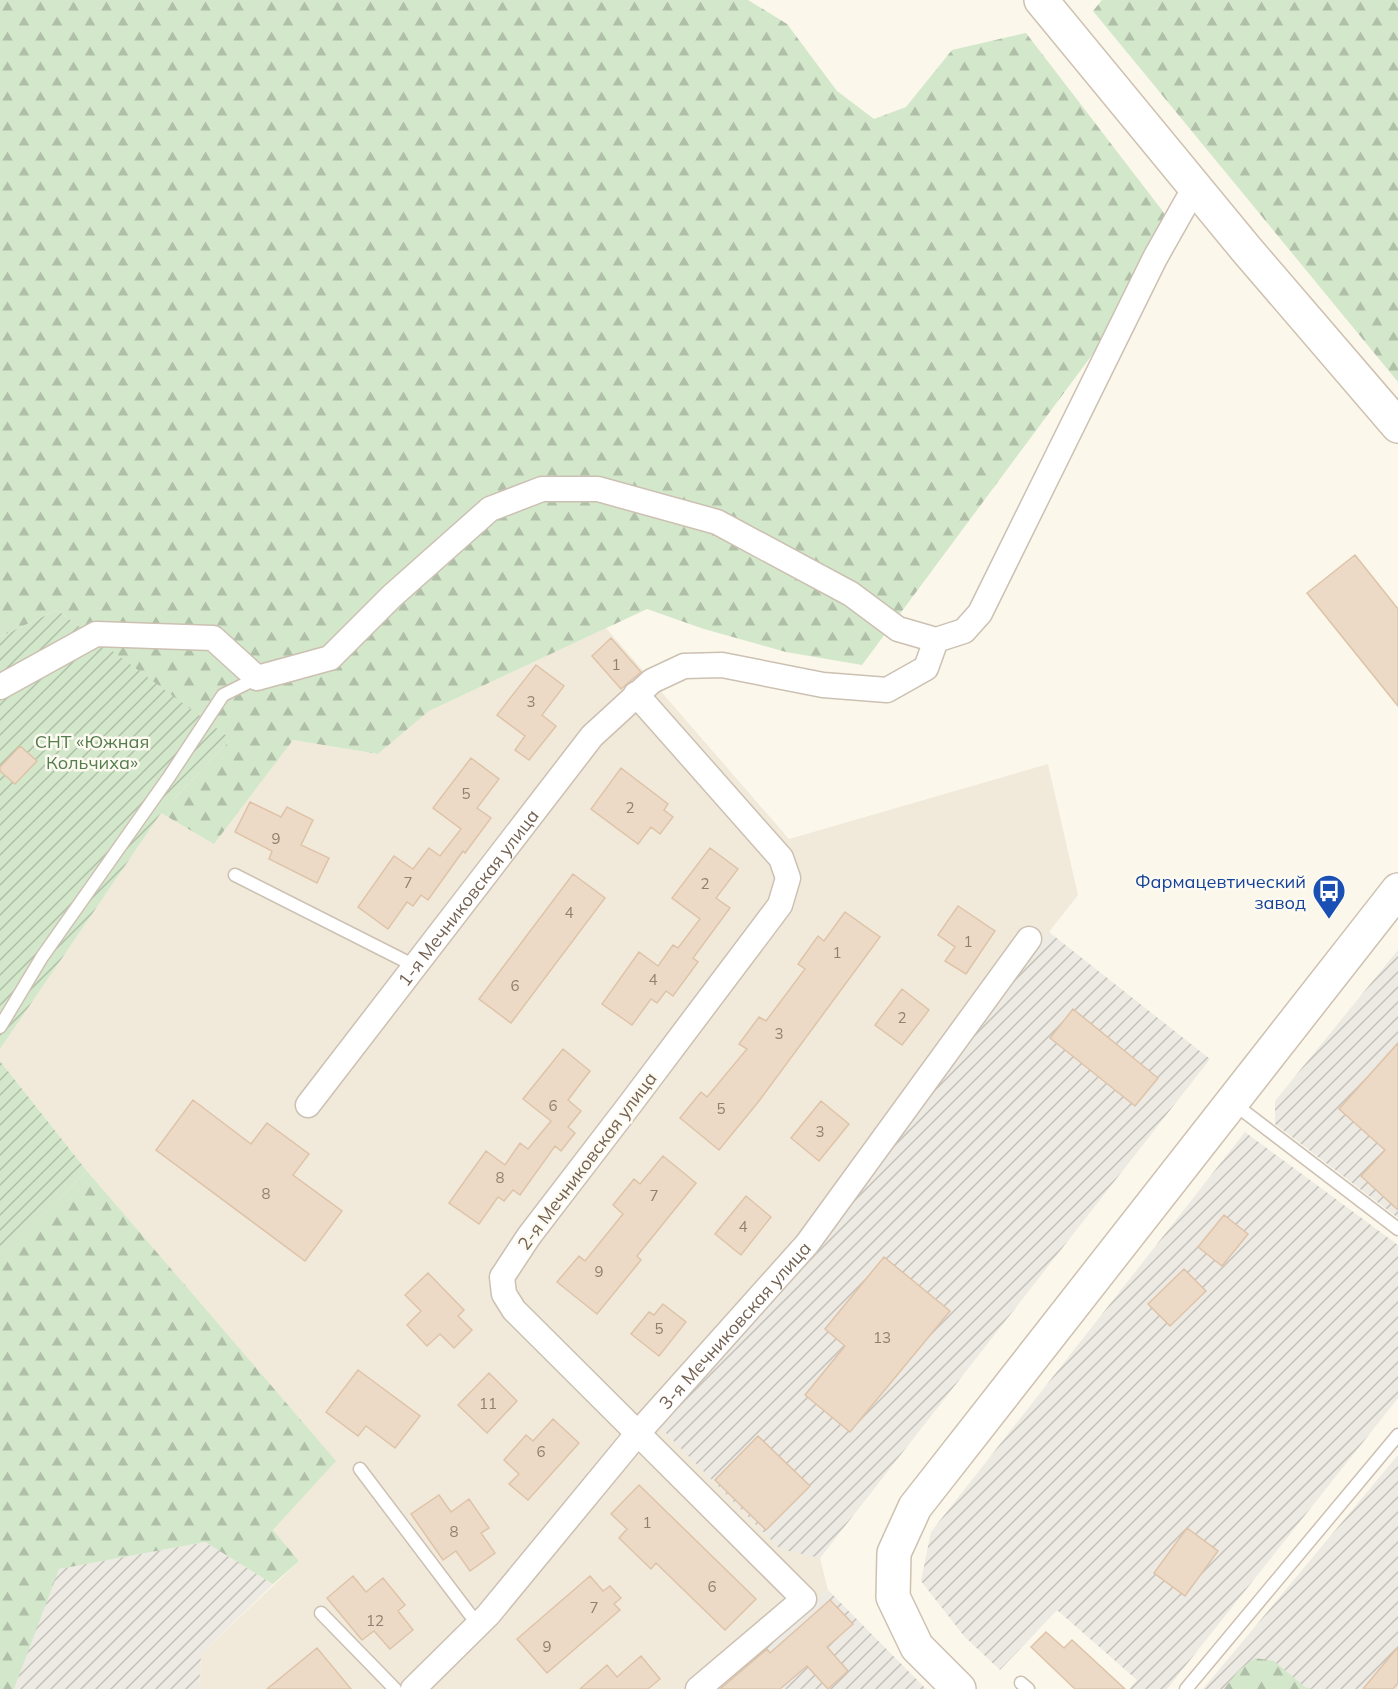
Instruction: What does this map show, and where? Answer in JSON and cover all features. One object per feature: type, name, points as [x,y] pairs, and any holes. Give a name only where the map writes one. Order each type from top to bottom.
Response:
[{"type":"main road","points":[[1041,0],[1195,187],[1398,426]]},
{"type":"main road","points":[[959,1689],[917,1647],[893,1597],[894,1553],[915,1508],[1398,890]]},
{"type":"street","points":[[0,687],[96,634],[213,638],[257,678],[330,658],[392,596],[490,509],[542,489],[598,489],[717,522],[851,594],[898,629],[936,640],[964,631],[980,613],[1155,258],[1195,187]]},
{"type":"street","name":"1-я Мечниковская улица","points":[[308,1105],[592,736],[652,681],[684,666],[722,665],[823,685],[886,690],[926,668],[936,640]]},
{"type":"street","name":"2-я Мечниковская улица","points":[[636,694],[781,858],[788,878],[780,905],[529,1236],[502,1277],[504,1294],[514,1310],[804,1599],[698,1689]]},
{"type":"street","name":"3-я Мечниковская улица","points":[[413,1689],[478,1625],[638,1433],[807,1244],[1029,939]]},
{"type":"lane","points":[[0,1027],[42,957],[169,777],[223,695],[257,678]]},
{"type":"lane","points":[[235,875],[415,966]]},
{"type":"lane","points":[[1232,1102],[1398,1229]]},
{"type":"lane","points":[[1186,1689],[1398,1435]]},
{"type":"lane","points":[[360,1469],[478,1625]]},
{"type":"lane","points":[[321,1613],[394,1689]]},
{"type":"shaded area","points":[[606,628],[789,839],[1048,764],[1078,895],[817,1253],[657,1424],[780,1548],[820,1558],[828,1590],[711,1689],[199,1689],[201,1654],[299,1561],[273,1530],[335,1461],[87,1171],[0,1061],[0,1049],[161,813],[214,843],[293,740],[378,754],[429,711]]},
{"type":"shaded area","points":[[1049,932],[1210,1059],[820,1558],[780,1549],[657,1424],[817,1253]]},
{"type":"shaded area","points":[[1398,950],[1398,1218],[1275,1124],[1275,1101]]},
{"type":"shaded area","points":[[1245,1132],[1398,1245],[1398,1398],[1167,1689],[1129,1689],[1137,1680],[1057,1610],[1000,1670],[964,1636],[921,1581],[931,1532]]},
{"type":"shaded area","points":[[1398,1455],[1398,1689],[1203,1689]]},
{"type":"shaded area","points":[[205,1542],[273,1584],[201,1654],[199,1689],[14,1689],[58,1569]]},
{"type":"shaded area","points":[[828,1590],[926,1689],[711,1689]]},
{"type":"green space","points":[[0,0],[748,0],[787,24],[837,91],[874,119],[906,107],[952,50],[1026,33],[1181,235],[862,665],[786,652],[704,629],[647,609],[429,711],[378,754],[293,740],[214,844],[161,813],[230,740],[57,610],[0,637]]},
{"type":"green space","points":[[1102,0],[1398,0],[1398,382],[1093,11]]},
{"type":"green space","name":"СНТ «Южная Кольчиха»","points":[[57,610],[231,739],[161,813],[0,1049],[0,637]]},
{"type":"green space","points":[[0,1061],[87,1171],[0,1259]]},
{"type":"green space","points":[[87,1171],[336,1461],[273,1530],[299,1561],[273,1584],[205,1542],[59,1569],[14,1689],[0,1689],[0,1259]]},
{"type":"green space","points":[[1255,1658],[1274,1661],[1305,1687],[1312,1689],[1224,1689],[1239,1670]]},
{"type":"building","points":[[1355,555],[1398,609],[1398,706],[1307,593]]},
{"type":"building","points":[[611,638],[641,672],[621,689],[592,656]]},
{"type":"building","points":[[536,665],[564,686],[542,715],[556,726],[529,760],[515,750],[525,736],[497,715]]},
{"type":"building","points":[[20,746],[37,761],[15,784],[0,771],[0,767]]},
{"type":"building","points":[[471,758],[499,779],[477,808],[491,818],[465,853],[463,851],[428,900],[421,895],[413,906],[407,902],[388,929],[358,907],[394,856],[413,869],[429,848],[440,856],[461,829],[433,808]]},
{"type":"building","points":[[621,768],[668,804],[664,810],[673,817],[660,834],[651,827],[638,844],[591,809]]},
{"type":"building","points":[[250,802],[281,817],[287,807],[313,820],[301,845],[329,858],[317,883],[269,859],[272,851],[235,832]]},
{"type":"building","points":[[710,848],[738,869],[716,898],[730,908],[693,958],[698,962],[673,996],[666,991],[657,1003],[651,999],[632,1025],[602,1004],[639,952],[658,966],[673,945],[678,948],[700,919],[672,898]]},
{"type":"building","points":[[573,874],[605,898],[511,1023],[479,999]]},
{"type":"building","points":[[958,906],[995,931],[966,974],[945,961],[955,947],[938,935]]},
{"type":"building","points":[[845,912],[880,937],[759,1101],[719,1150],[680,1118],[701,1092],[707,1097],[747,1049],[739,1044],[759,1017],[766,1021],[805,969],[798,964],[818,936],[824,941]]},
{"type":"building","points":[[902,989],[929,1010],[902,1045],[875,1025]]},
{"type":"building","points":[[1073,1009],[1158,1078],[1135,1106],[1050,1038]]},
{"type":"building","points":[[1398,1043],[1398,1210],[1361,1176],[1385,1150],[1339,1109]]},
{"type":"building","points":[[563,1049],[590,1071],[568,1100],[581,1111],[568,1127],[575,1133],[561,1151],[555,1146],[520,1195],[513,1190],[504,1201],[498,1197],[479,1224],[449,1203],[486,1151],[505,1165],[520,1143],[528,1149],[551,1121],[523,1099]]},
{"type":"building","points":[[193,1100],[251,1144],[267,1123],[309,1154],[293,1175],[342,1211],[305,1261],[156,1150]]},
{"type":"building","points":[[821,1101],[849,1124],[819,1161],[791,1138]]},
{"type":"building","points":[[663,1156],[696,1183],[637,1256],[641,1260],[597,1314],[557,1282],[579,1256],[585,1261],[623,1214],[613,1205],[634,1179],[640,1184]]},
{"type":"building","points":[[746,1196],[771,1217],[741,1255],[715,1234]]},
{"type":"building","points":[[1224,1215],[1248,1234],[1222,1266],[1198,1247]]},
{"type":"building","points":[[884,1257],[950,1311],[850,1432],[805,1395],[845,1346],[825,1329]]},
{"type":"building","points":[[1184,1269],[1206,1291],[1170,1326],[1148,1304]]},
{"type":"building","points":[[428,1273],[464,1310],[458,1316],[472,1330],[454,1348],[440,1334],[427,1346],[407,1325],[421,1311],[405,1295]]},
{"type":"building","points":[[663,1304],[686,1322],[659,1356],[631,1334],[649,1312],[654,1315]]},
{"type":"building","points":[[358,1370],[420,1416],[395,1448],[366,1426],[358,1436],[326,1412]]},
{"type":"building","points":[[489,1373],[517,1401],[487,1433],[458,1405]]},
{"type":"building","points":[[553,1419],[579,1443],[528,1500],[509,1484],[519,1474],[504,1460],[526,1435],[533,1441]]},
{"type":"building","points":[[758,1436],[810,1486],[766,1530],[715,1480]]},
{"type":"building","points":[[639,1485],[756,1599],[725,1630],[656,1563],[651,1569],[619,1538],[627,1529],[611,1514]]},
{"type":"building","points":[[439,1495],[451,1512],[469,1499],[489,1528],[481,1533],[495,1553],[470,1571],[456,1551],[443,1560],[411,1514]]},
{"type":"building","points":[[1187,1528],[1218,1551],[1185,1596],[1154,1573]]},
{"type":"building","points":[[353,1576],[366,1592],[383,1578],[405,1605],[398,1611],[413,1630],[390,1649],[374,1631],[362,1640],[327,1598]]},
{"type":"building","points":[[590,1576],[603,1591],[610,1586],[621,1598],[614,1604],[620,1610],[547,1673],[517,1639]]},
{"type":"building","points":[[830,1600],[853,1624],[827,1647],[848,1671],[828,1689],[807,1666],[780,1689],[720,1689],[767,1649],[770,1653]]},
{"type":"building","points":[[1046,1632],[1064,1648],[1072,1640],[1125,1689],[1075,1689],[1031,1647]]},
{"type":"building","points":[[1398,1647],[1398,1683],[1393,1689],[1363,1689]]},
{"type":"building","points":[[317,1648],[351,1689],[267,1689]]},
{"type":"building","points":[[641,1656],[660,1679],[648,1689],[580,1689],[607,1665],[617,1677]]},
{"type":"place","name":"Фармацевтический завод","points":[[1329,920]]}]
